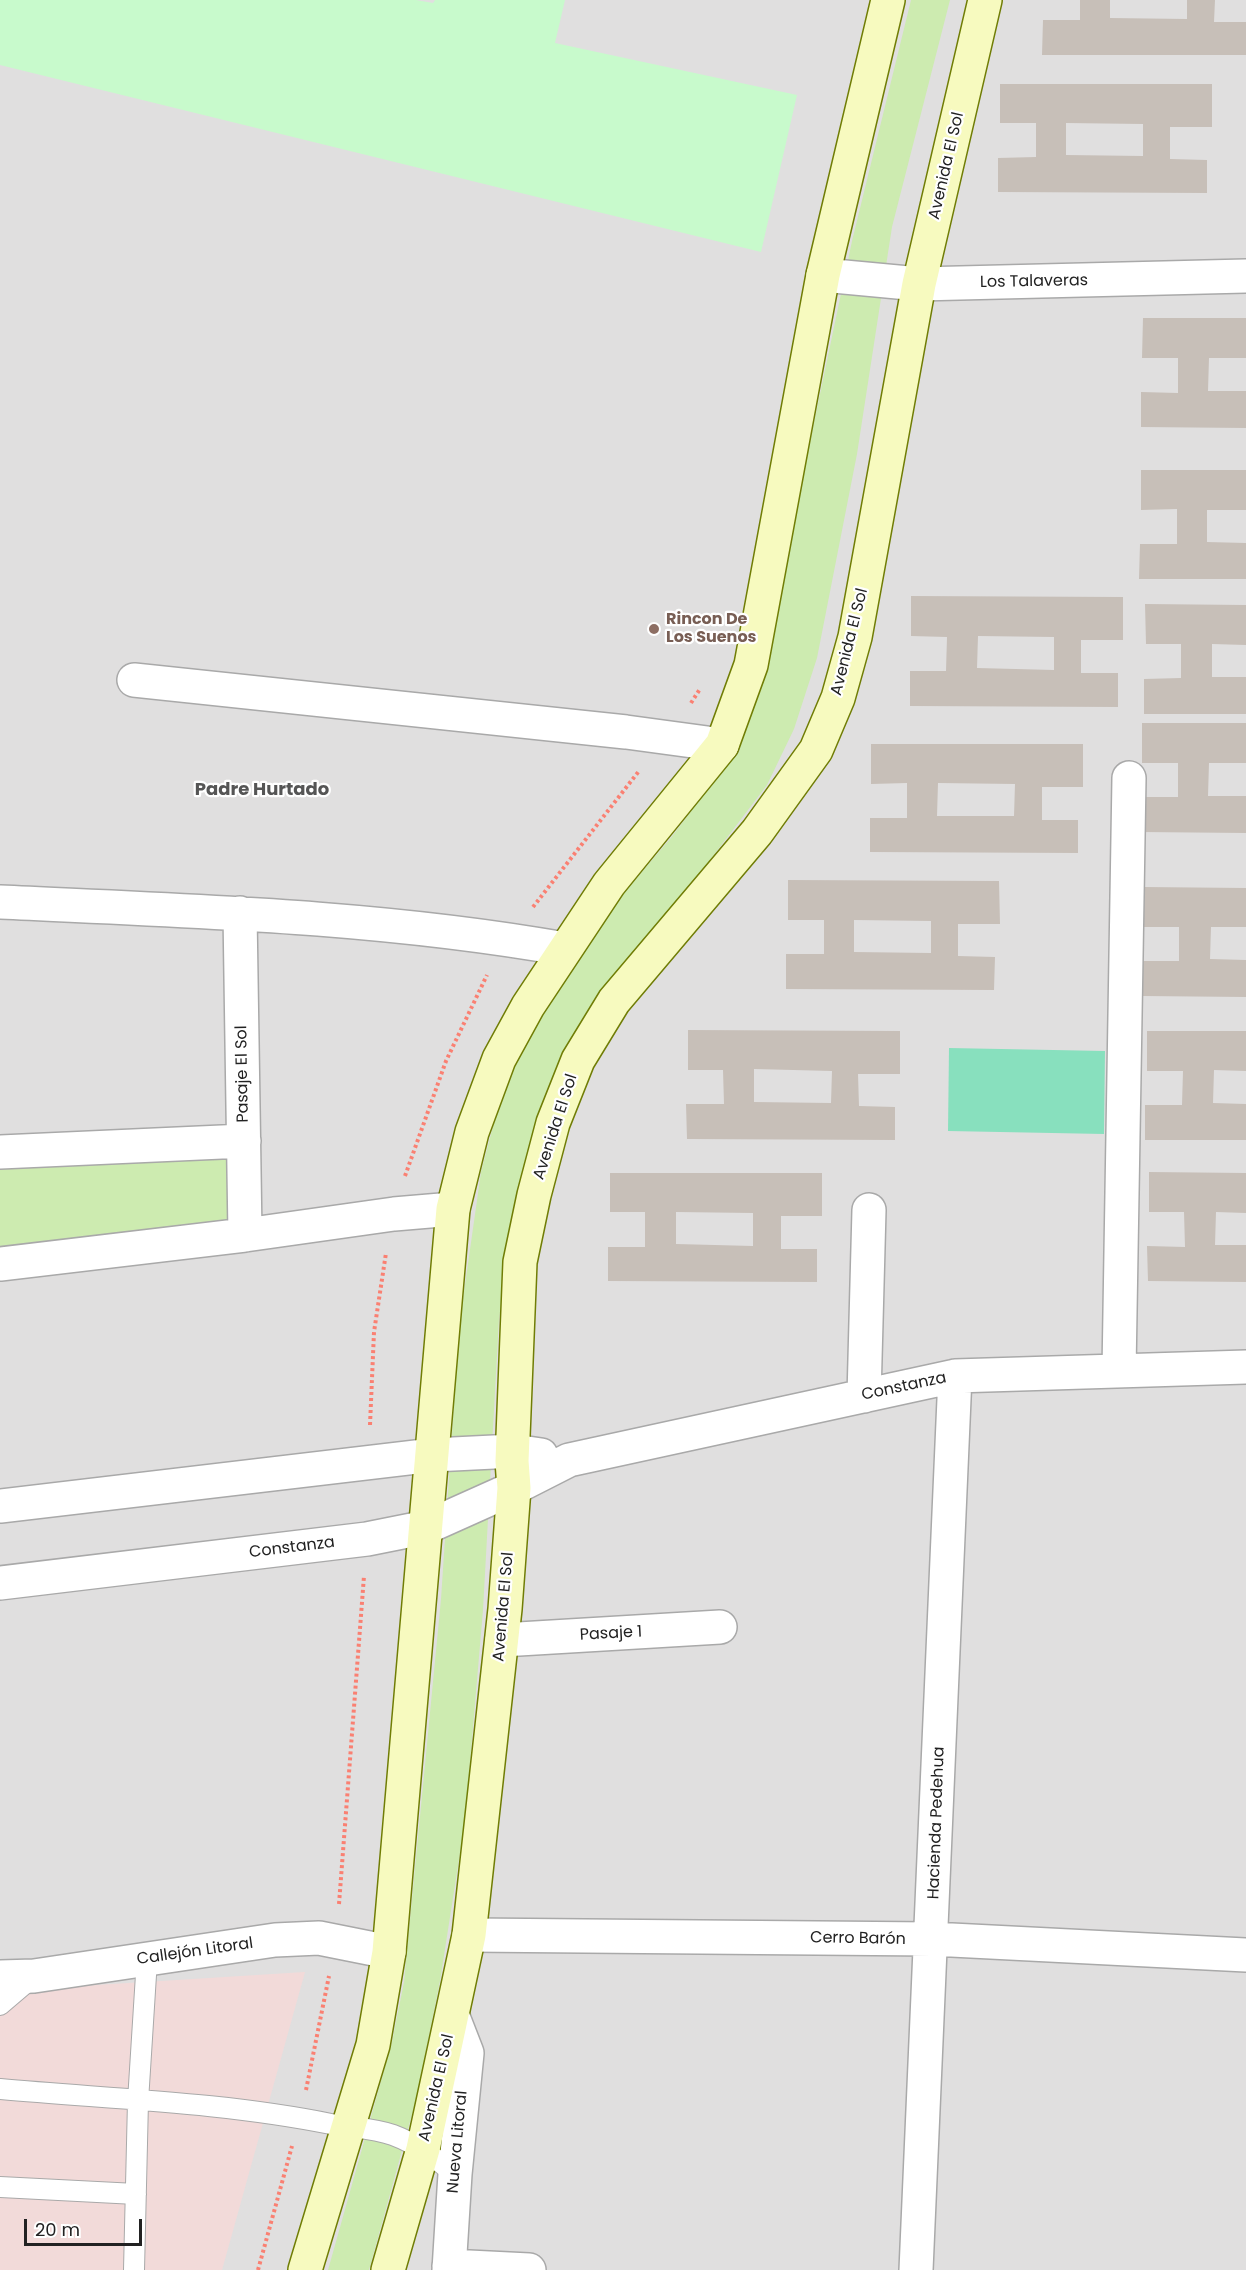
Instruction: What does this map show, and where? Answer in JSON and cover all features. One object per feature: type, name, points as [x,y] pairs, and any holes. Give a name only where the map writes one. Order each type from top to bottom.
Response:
[{"type":"main road","points":[[305,2270],[372,2045],[389,1952],[453,1209],[472,1132],[499,1059],[528,1006],[564,949],[609,884],[722,745],[751,665],[823,275],[888,0]]},
{"type":"main road","name":"Avenida El Sol","points":[[388,2270],[423,2149],[469,1935],[501,1640],[514,1488],[520,1262],[534,1195],[554,1123],[578,1060],[614,1001],[757,832],[816,750],[838,698],[855,637],[919,284],[986,0]]},
{"type":"street","name":"Los Talaveras","points":[[823,275],[919,284],[1246,276]]},
{"type":"street","points":[[135,680],[626,732],[722,745]]},
{"type":"street","points":[[1119,1371],[1129,778]]},
{"type":"street","points":[[0,902],[240,913],[429,928],[488,935],[564,949]]},
{"type":"street","name":"Pasaje El Sol","points":[[240,913],[245,1235]]},
{"type":"street","points":[[0,1152],[244,1141]]},
{"type":"street","points":[[0,1264],[245,1235],[394,1214],[453,1209]]},
{"type":"street","points":[[864,1396],[869,1210]]},
{"type":"street","name":"Constanza","points":[[0,1583],[367,1539],[427,1527],[514,1488],[569,1460],[956,1376],[1246,1367]]},
{"type":"street","name":"Hacienda Pedehua","points":[[916,2270],[956,1376]]},
{"type":"street","name":"Constanza","points":[[0,1506],[432,1455],[514,1451],[569,1460]]},
{"type":"street","name":"Pasaje 1","points":[[501,1640],[720,1628]]},
{"type":"street","name":"Cerro Barón","points":[[469,1935],[932,1939],[1246,1955]]},
{"type":"street","name":"Callejón Litoral","points":[[0,1977],[34,1976],[275,1940],[319,1938],[389,1952]]},
{"type":"street","name":"Nueva Litoral","points":[[449,2268],[454,2174],[467,2053],[453,2017]]},
{"type":"street","points":[[449,2268],[529,2270]]},
{"type":"lane","points":[[134,2270],[138,2101],[147,1959]]},
{"type":"lane","points":[[0,2005],[34,1976]]},
{"type":"lane","points":[[0,2089],[254,2110],[348,2127],[372,2128],[423,2149],[454,2174]]},
{"type":"lane","points":[[0,2187],[136,2194]]},
{"type":"shaded area","points":[[0,0],[1246,0],[1246,2270],[0,2270]]},
{"type":"shaded area","points":[[305,1972],[222,2270],[0,2270],[0,1991]]},
{"type":"green space","points":[[0,0],[416,0],[433,3],[435,0],[565,0],[555,43],[797,95],[761,252],[0,65]]},
{"type":"green space","points":[[911,0],[950,0],[892,227],[857,454],[817,658],[794,729],[767,785],[675,906],[597,999],[513,1225],[499,1319],[483,1610],[465,1821],[440,1981],[416,2100],[369,2270],[328,2270],[392,2042],[404,1982],[441,1599],[459,1327],[481,1172],[500,1100],[527,1038],[599,922],[670,839],[723,769],[778,595],[852,241]]},
{"type":"green space","points":[[949,1048],[1105,1051],[1104,1134],[948,1131]]},
{"type":"green space","points":[[244,1141],[245,1235],[0,1264],[0,1152]]},
{"type":"building","points":[[1080,0],[1110,0],[1110,18],[1187,19],[1187,0],[1215,0],[1214,22],[1246,22],[1246,55],[1042,55],[1043,20],[1080,20]]},
{"type":"building","points":[[1000,84],[1212,84],[1212,127],[1170,127],[1170,159],[1207,160],[1207,193],[998,192],[998,158],[1036,157],[1036,123],[1000,123]],"holes":[[[1066,123],[1143,124],[1143,156],[1066,155]]]},
{"type":"building","points":[[1143,318],[1246,318],[1246,358],[1209,358],[1208,391],[1246,391],[1246,428],[1141,427],[1141,392],[1178,393],[1178,358],[1142,358]]},
{"type":"building","points":[[1141,470],[1246,470],[1246,510],[1207,510],[1207,542],[1246,543],[1246,579],[1139,579],[1140,544],[1177,544],[1177,509],[1141,510]]},
{"type":"building","points":[[911,596],[1123,597],[1123,640],[1081,640],[1081,673],[1118,673],[1118,707],[910,706],[910,671],[946,671],[947,637],[911,636]],"holes":[[[978,636],[1054,637],[1054,670],[977,668]]]},
{"type":"building","points":[[1145,604],[1246,605],[1246,645],[1212,644],[1212,677],[1246,677],[1246,714],[1144,714],[1144,679],[1181,678],[1181,644],[1146,644]]},
{"type":"building","points":[[1142,723],[1246,723],[1246,763],[1209,763],[1208,796],[1246,796],[1246,833],[1141,832],[1141,797],[1178,797],[1178,763],[1142,763]]},
{"type":"building","points":[[871,744],[1083,744],[1083,787],[1042,787],[1042,820],[1078,820],[1078,853],[870,852],[870,818],[907,818],[907,783],[871,784]],"holes":[[[938,783],[1015,784],[1014,816],[937,816]]]},
{"type":"building","points":[[788,880],[999,881],[1000,924],[958,924],[958,956],[995,957],[994,990],[786,989],[786,954],[824,954],[824,920],[788,920]],"holes":[[[854,920],[931,921],[931,953],[854,952]]]},
{"type":"building","points":[[1144,887],[1246,888],[1246,927],[1211,927],[1210,959],[1246,960],[1246,997],[1142,996],[1142,961],[1179,961],[1179,927],[1144,927]]},
{"type":"building","points":[[688,1030],[900,1031],[900,1074],[858,1074],[859,1106],[895,1107],[895,1140],[687,1139],[686,1104],[724,1104],[723,1070],[688,1070]],"holes":[[[754,1069],[832,1071],[831,1103],[754,1102]]]},
{"type":"building","points":[[1147,1031],[1246,1031],[1246,1071],[1214,1070],[1213,1103],[1246,1104],[1246,1140],[1145,1140],[1145,1105],[1182,1105],[1183,1071],[1147,1071]]},
{"type":"building","points":[[1149,1172],[1246,1173],[1246,1213],[1216,1212],[1215,1245],[1246,1245],[1246,1282],[1148,1281],[1147,1246],[1185,1247],[1184,1212],[1149,1212]]},
{"type":"building","points":[[610,1173],[822,1173],[822,1216],[781,1216],[781,1249],[817,1249],[817,1282],[608,1281],[608,1247],[645,1247],[645,1212],[610,1212]],"holes":[[[676,1212],[753,1213],[753,1246],[676,1244]]]},
{"type":"place","name":"Rincon De Los Suenos","points":[[654,629]]},
{"type":"district","name":"Padre Hurtado","points":[[262,790]]}]
